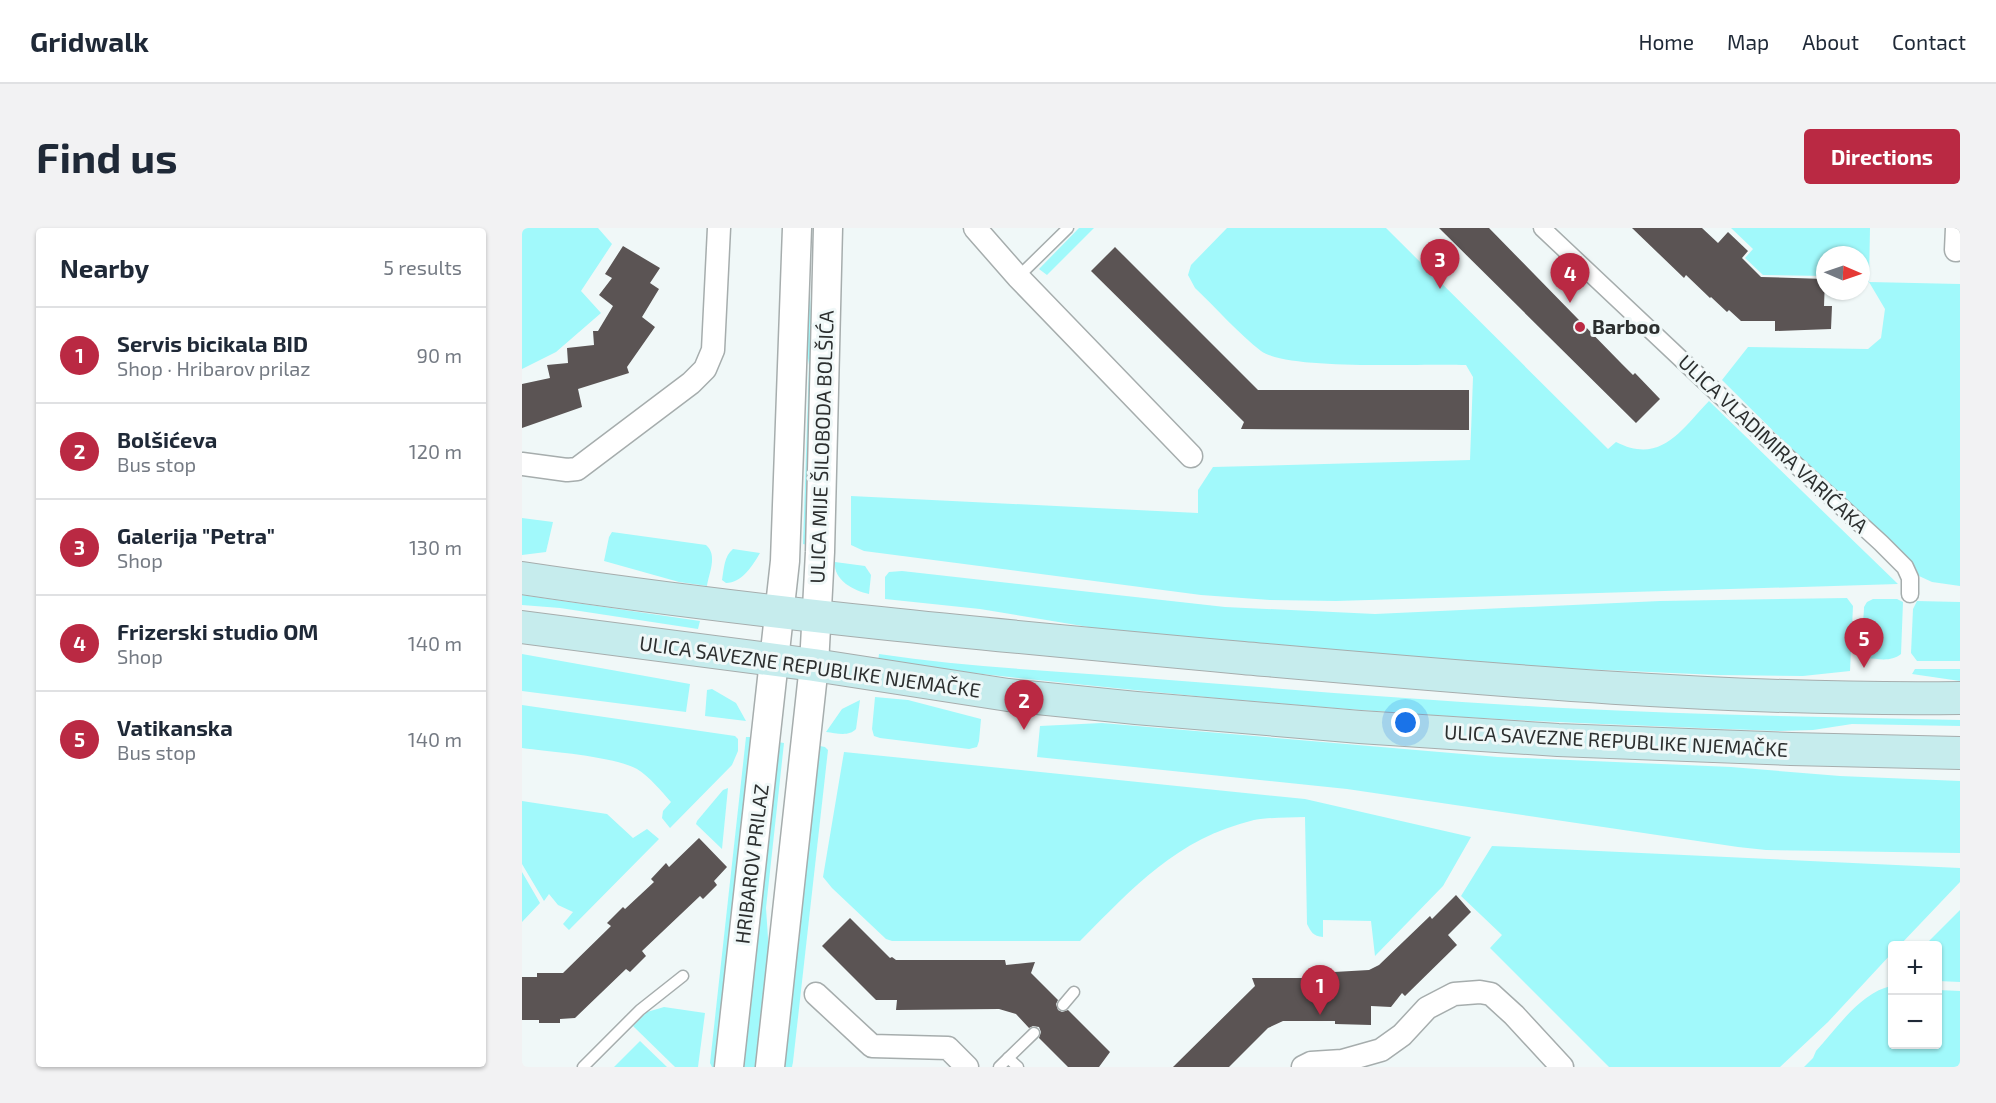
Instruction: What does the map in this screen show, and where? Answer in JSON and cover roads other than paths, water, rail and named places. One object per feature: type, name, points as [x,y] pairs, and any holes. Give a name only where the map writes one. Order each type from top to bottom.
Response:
[{"type":"main road","points":[[522,578],[817,617],[1360,668],[1623,689],[1886,699],[1960,698]]},
{"type":"main road","name":"ULICA SAVEZNE REPUBLIKE NJEMAČKE","points":[[522,627],[814,665],[1020,696],[1360,727],[1623,743],[1960,753]]},
{"type":"street","points":[[522,464],[567,470],[577,469],[691,383],[705,369],[713,350],[720,228]]},
{"type":"street","name":"ULICA MIJE ŠILOBODA BOLŠIĆA","points":[[774,660],[787,532],[797,228]]},
{"type":"street","name":"ULICA MIJE ŠILOBODA BOLŠIĆA","points":[[814,665],[825,403],[828,228]]},
{"type":"street","points":[[975,228],[1018,277],[1191,456]]},
{"type":"street","name":"ULICA VLADIMIRA VARIĆAKA","points":[[1542,228],[1706,384],[1881,543],[1905,567],[1910,578],[1910,594]]},
{"type":"street","name":"HRIBAROV PRILAZ","points":[[729,1067],[774,660]]},
{"type":"street","name":"HRIBAROV PRILAZ","points":[[770,1067],[814,665]]},
{"type":"street","points":[[1303,1067],[1311,1063],[1342,1061],[1381,1050],[1402,1035],[1427,1008],[1454,994],[1480,992],[1491,994],[1514,1015],[1562,1067]]},
{"type":"street","points":[[816,994],[872,1046],[948,1048],[967,1067]]},
{"type":"lane","points":[[1018,277],[1068,228]]},
{"type":"lane","points":[[583,1067],[640,1010],[683,976]]},
{"type":"lane","points":[[1063,1005],[1074,992]]},
{"type":"lane","points":[[999,1067],[1034,1033]]},
{"type":"lane","points":[[1008,1058],[1018,1067]]},
{"type":"place","name":"Galerija \"Petra\"","points":[[1440,289]]},
{"type":"place","name":"Frizerski studio OM","points":[[1570,303]]},
{"type":"place","name":"Barboo","points":[[1580,327]]},
{"type":"place","name":"Vatikanska","points":[[1864,668]]},
{"type":"place","name":"Bolšićeva","points":[[1024,730]]},
{"type":"place","name":"Servis bicikala BID","points":[[1320,1015]]}]
